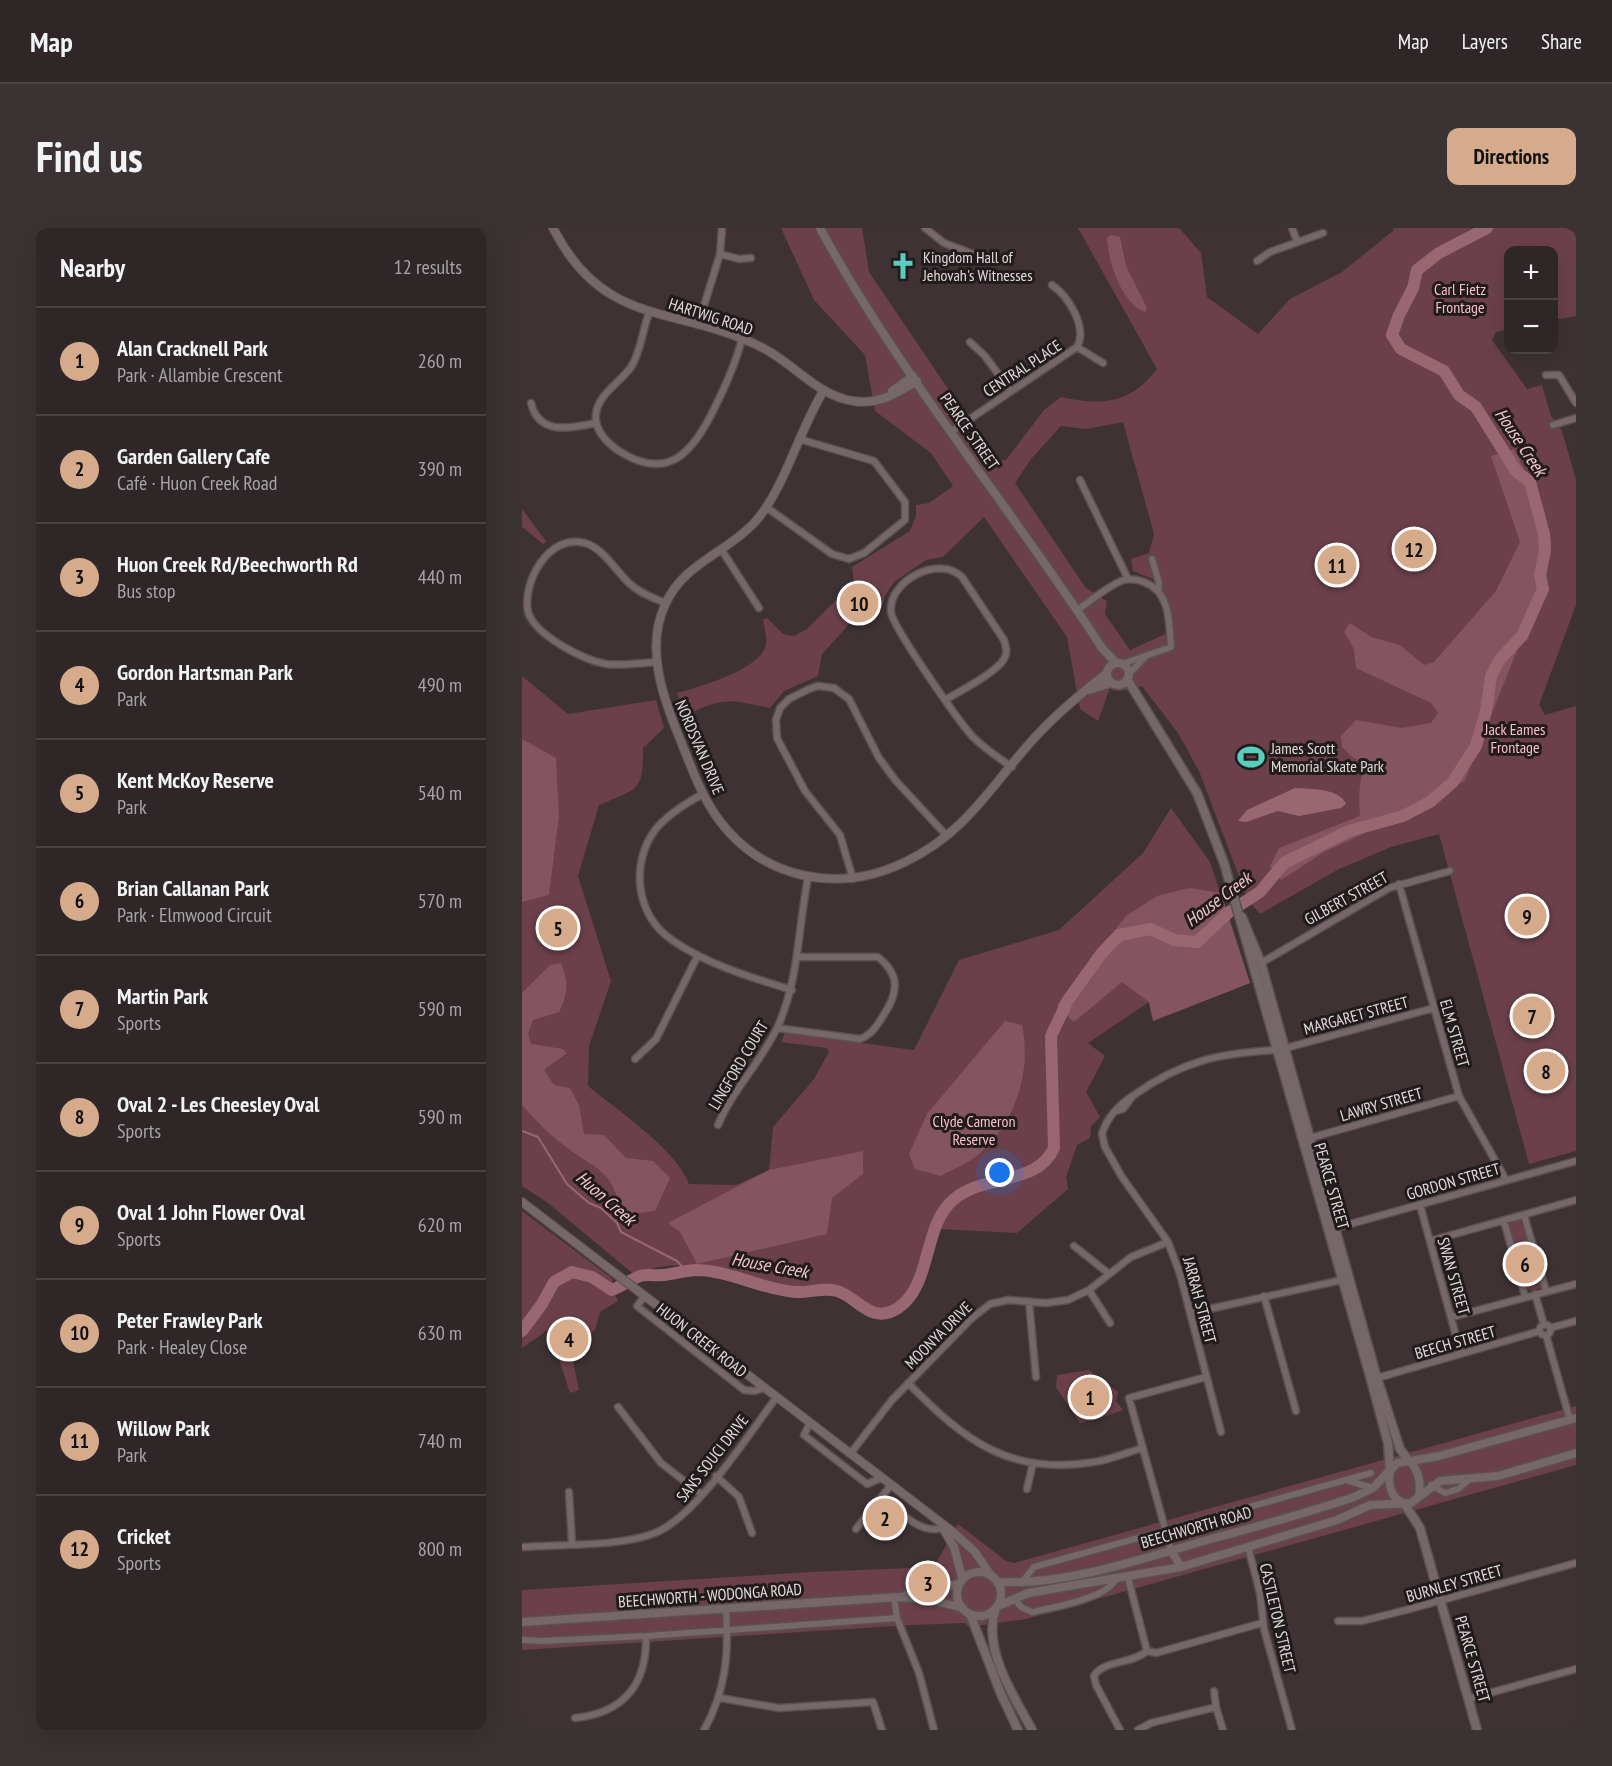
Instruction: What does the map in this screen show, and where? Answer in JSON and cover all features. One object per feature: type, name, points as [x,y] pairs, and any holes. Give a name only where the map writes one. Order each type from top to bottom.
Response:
[{"type":"main road","name":"PEARCE STREET","points":[[820,228],[864,303],[915,379],[1102,648],[1119,664],[1128,677],[1141,705],[1173,751],[1197,793],[1214,832],[1258,965],[1333,1229]]},
{"type":"main road","name":"PEARCE STREET","points":[[1102,648],[1107,671],[1114,684],[1141,705]]},
{"type":"main road","points":[[1107,671],[1119,664]]},
{"type":"main road","points":[[1114,684],[1128,677]]},
{"type":"main road","name":"PEARCE STREET","points":[[1282,1049],[1310,1138],[1374,1379],[1388,1443],[1390,1471]]},
{"type":"main road","name":"PEARCE STREET","points":[[1374,1379],[1400,1449],[1409,1461]]},
{"type":"main road","points":[[1574,1421],[1439,1456],[1399,1462],[1390,1471],[1392,1494],[1404,1503],[1412,1502],[1431,1485],[1442,1481],[1498,1476],[1576,1453]]},
{"type":"main road","points":[[1409,1461],[1418,1475],[1419,1496]]},
{"type":"main road","name":"BEECHWORTH ROAD","points":[[997,1582],[1023,1581],[1097,1571],[1339,1502],[1373,1488],[1390,1471]]},
{"type":"main road","name":"PEARCE STREET","points":[[1419,1496],[1420,1528]]},
{"type":"main road","name":"PEARCE STREET","points":[[1404,1503],[1412,1512],[1420,1528],[1477,1730]]},
{"type":"main road","name":"BEECHWORTH ROAD","points":[[997,1608],[1014,1598],[1036,1592],[1128,1578],[1181,1567],[1336,1520],[1370,1505],[1404,1503]]},
{"type":"main road","points":[[1171,1550],[1181,1567]]},
{"type":"main road","points":[[1018,1730],[967,1611],[957,1597],[960,1581],[975,1571],[990,1574],[1000,1589],[991,1626],[996,1653],[1032,1730]]},
{"type":"main road","name":"BEECHWORTH - WODONGA ROAD","points":[[897,1597],[960,1581]]},
{"type":"main road","name":"BEECHWORTH - WODONGA ROAD","points":[[522,1622],[897,1597],[932,1600],[967,1611]]},
{"type":"main road","points":[[967,1611],[986,1616],[997,1608]]},
{"type":"street","name":"HARTWIG ROAD","points":[[553,228],[578,268],[598,287],[622,302],[742,339],[773,353],[824,390],[850,401],[880,399],[897,394],[915,379]]},
{"type":"street","points":[[698,325],[720,254],[722,228]]},
{"type":"street","points":[[925,228],[944,243],[981,257]]},
{"type":"street","points":[[1292,228],[1297,241]]},
{"type":"street","points":[[1257,261],[1270,252],[1323,233]]},
{"type":"street","points":[[720,254],[739,259],[752,258]]},
{"type":"street","name":"CENTRAL PLACE","points":[[952,431],[1050,363],[1071,354],[1077,347],[1081,336],[1080,326],[1062,294],[1052,285]]},
{"type":"street","points":[[650,311],[637,355],[600,403],[596,423],[608,442],[642,463],[664,463],[674,459],[698,440],[721,396],[742,339]]},
{"type":"street","points":[[970,342],[985,356],[1010,390]]},
{"type":"street","name":"CENTRAL PLACE","points":[[1077,347],[1103,363]]},
{"type":"street","points":[[1545,375],[1559,375],[1576,403]]},
{"type":"street","name":"NORDSVAN DRIVE","points":[[824,390],[766,507],[747,530],[688,572],[665,603],[657,632],[657,662],[667,706],[703,794],[717,818],[747,850],[786,871],[807,878],[853,879],[879,873],[906,861],[946,835],[979,806],[1038,733],[1088,691],[1107,671]]},
{"type":"street","points":[[531,403],[537,417],[550,426],[569,429],[596,423]]},
{"type":"street","points":[[1553,425],[1576,418]]},
{"type":"street","points":[[766,507],[832,554],[849,559],[864,553],[905,520],[905,502],[874,461],[799,439]]},
{"type":"street","points":[[1080,480],[1128,579]]},
{"type":"street","points":[[657,662],[609,664],[584,657],[535,626],[528,612],[527,598],[544,555],[555,546],[572,541],[593,547],[635,588],[665,603]]},
{"type":"street","points":[[721,549],[759,608]]},
{"type":"street","points":[[1152,559],[1160,583],[1158,591]]},
{"type":"street","points":[[945,700],[995,667],[1003,660],[1006,652],[1004,640],[962,578],[953,570],[936,567],[926,570],[899,590],[892,604],[892,614],[945,700],[971,735],[986,750],[1012,767]]},
{"type":"street","points":[[1077,610],[1116,584],[1128,579],[1148,584],[1158,591],[1167,609],[1171,647],[1119,664]]},
{"type":"street","points":[[1128,677],[1146,656]]},
{"type":"street","name":"NORDSVAN DRIVE","points":[[1088,691],[1114,684]]},
{"type":"street","points":[[853,879],[840,835],[805,791],[777,738],[776,720],[780,708],[789,699],[808,688],[818,686],[834,688],[849,699],[879,758],[896,781],[946,835]]},
{"type":"street","points":[[703,794],[677,810],[655,830],[639,867],[642,897],[654,922],[672,940],[740,974],[792,990]]},
{"type":"street","name":"GILBERT STREET","points":[[1258,965],[1399,884],[1450,871]]},
{"type":"street","name":"LINGFORD COURT","points":[[718,1125],[777,1029],[792,990],[807,878]]},
{"type":"street","name":"ELM STREET","points":[[1399,884],[1459,1096],[1506,1180]]},
{"type":"street","points":[[635,1059],[656,1039],[698,955]]},
{"type":"street","points":[[777,1029],[860,1039],[874,1029],[896,995],[896,985],[891,971],[878,957],[797,957]]},
{"type":"street","name":"MARGARET STREET","points":[[1282,1049],[1434,1008]]},
{"type":"street","name":"JARRAH STREET","points":[[1221,1432],[1191,1313],[1168,1242],[1107,1151],[1103,1138],[1104,1128],[1116,1111],[1123,1108],[1132,1096],[1154,1080],[1184,1065],[1225,1054],[1282,1049]]},
{"type":"street","name":"LAWRY STREET","points":[[1310,1138],[1459,1096]]},
{"type":"street","name":"GORDON STREET","points":[[1333,1229],[1576,1161]]},
{"type":"street","points":[[1430,1241],[1466,1229],[1504,1221],[1576,1200]]},
{"type":"street","name":"HUON CREEK ROAD","points":[[522,1202],[891,1485],[975,1552],[990,1574]]},
{"type":"street","name":"SWAN STREET","points":[[1420,1205],[1461,1354]]},
{"type":"street","points":[[1524,1215],[1546,1291]]},
{"type":"street","points":[[1504,1221],[1525,1296]]},
{"type":"street","name":"MOONYA DRIVE","points":[[850,1454],[892,1400],[971,1319],[990,1304],[1008,1300],[1057,1302],[1089,1290],[1131,1257],[1168,1242]]},
{"type":"street","points":[[1074,1246],[1108,1273]]},
{"type":"street","points":[[1191,1313],[1346,1279]]},
{"type":"street","points":[[1452,1317],[1576,1284]]},
{"type":"street","points":[[1089,1290],[1110,1323]]},
{"type":"street","points":[[1535,1294],[1574,1421]]},
{"type":"street","name":"HUON CREEK ROAD","points":[[645,1296],[637,1306],[744,1390],[754,1391],[764,1388]]},
{"type":"street","points":[[1264,1296],[1296,1411]]},
{"type":"street","points":[[1029,1302],[1036,1377]]},
{"type":"street","points":[[1547,1330],[1576,1322]]},
{"type":"street","name":"BEECH STREET","points":[[1374,1379],[1547,1330]]},
{"type":"street","points":[[1171,1550],[1129,1398],[1206,1377]]},
{"type":"street","points":[[908,1383],[944,1420],[975,1443],[1033,1463],[1060,1465],[1096,1462],[1142,1448]]},
{"type":"street","name":"SANS SOUCI DRIVE","points":[[522,1547],[625,1540],[656,1533],[682,1517],[776,1398]]},
{"type":"street","points":[[618,1407],[661,1463],[701,1494]]},
{"type":"street","name":"HUON CREEK ROAD","points":[[810,1424],[804,1435],[867,1484],[881,1478]]},
{"type":"street","points":[[1027,1489],[1033,1463]]},
{"type":"street","name":"BEECHWORTH ROAD","points":[[1023,1581],[1034,1568],[1371,1473]]},
{"type":"street","points":[[716,1476],[739,1497],[752,1533]]},
{"type":"street","points":[[1346,1480],[1373,1488]]},
{"type":"street","points":[[856,1529],[891,1485]]},
{"type":"street","points":[[569,1492],[572,1544]]},
{"type":"street","points":[[882,1497],[923,1528],[934,1531],[942,1528]]},
{"type":"street","name":"HUON CREEK ROAD","points":[[932,1518],[942,1528],[956,1552],[960,1581]]},
{"type":"street","name":"CASTLETON STREET","points":[[1248,1546],[1260,1593],[1262,1623],[1292,1730]]},
{"type":"street","name":"BURNLEY STREET","points":[[1338,1622],[1362,1621],[1576,1563]]},
{"type":"street","points":[[1128,1578],[1147,1651]]},
{"type":"street","name":"BEECHWORTH ROAD","points":[[1014,1598],[1021,1607],[1032,1612],[1100,1594],[1112,1587],[1115,1580]]},
{"type":"street","points":[[897,1597],[897,1618],[919,1673],[934,1730]]},
{"type":"street","points":[[704,1730],[720,1698],[726,1668],[728,1631],[726,1608]]},
{"type":"street","points":[[522,1640],[646,1636],[897,1618]]},
{"type":"street","points":[[1147,1651],[1156,1653],[1262,1623]]},
{"type":"street","points":[[575,1718],[602,1713],[629,1694],[642,1671],[646,1636]]},
{"type":"street","points":[[1120,1730],[1096,1685],[1095,1676],[1102,1668],[1139,1658],[1147,1651]]},
{"type":"street","points":[[1468,1699],[1576,1670]]},
{"type":"street","points":[[1214,1691],[1223,1730]]},
{"type":"street","points":[[720,1698],[779,1708],[873,1702],[882,1730]]},
{"type":"street","points":[[1138,1730],[1177,1715],[1216,1707]]},
{"type":"green space","points":[[781,228],[862,228],[869,272],[997,461],[1006,460],[1044,410],[1061,397],[1090,401],[1115,400],[1137,389],[1157,369],[1078,228],[1179,228],[1201,253],[1207,297],[1258,334],[1290,299],[1342,272],[1393,231],[1393,228],[1576,228],[1576,316],[1558,319],[1558,246],[1504,246],[1504,330],[1496,332],[1492,340],[1527,389],[1542,385],[1551,416],[1562,431],[1576,480],[1576,605],[1539,705],[1545,715],[1576,706],[1576,1151],[1529,1164],[1439,834],[1391,847],[1339,869],[1260,914],[1248,900],[1199,771],[1178,733],[1142,686],[1119,691],[1110,688],[1098,721],[1080,709],[1067,637],[984,517],[943,557],[926,560],[894,582],[885,596],[882,607],[862,610],[822,654],[818,676],[784,691],[770,708],[726,702],[708,705],[684,716],[677,693],[728,676],[754,661],[762,653],[766,644],[763,620],[767,618],[783,634],[794,636],[807,629],[854,582],[852,567],[910,531],[916,516],[916,505],[929,503],[953,486],[931,453],[875,411],[865,355],[814,300]],"holes":[[[1123,422],[1154,534],[1149,553],[1131,559],[1133,571],[1155,580],[1172,631],[1130,650],[1105,614],[1107,601],[1086,588],[1015,483],[1031,459],[1061,426],[1086,429]]]},
{"type":"green space","points":[[1111,235],[1120,237],[1126,266],[1147,308],[1145,312],[1129,300],[1117,280],[1108,247],[1107,238]]},
{"type":"green space","points":[[1514,449],[1544,510],[1551,540],[1542,606],[1518,648],[1465,780],[1409,820],[1369,831],[1324,852],[1281,880],[1270,866],[1279,848],[1360,816],[1359,795],[1367,763],[1353,758],[1342,747],[1341,736],[1356,720],[1402,728],[1431,723],[1438,713],[1431,703],[1356,668],[1354,649],[1344,632],[1350,623],[1371,637],[1400,645],[1424,665],[1434,662],[1496,591],[1520,542],[1491,456]]},
{"type":"green space","points":[[522,509],[546,541],[543,544],[522,527]]},
{"type":"green space","name":"Clyde Cameron Reserve","points":[[522,676],[568,714],[656,700],[664,728],[643,748],[642,773],[636,787],[599,805],[578,876],[611,981],[589,1046],[588,1086],[659,1144],[682,1171],[689,1184],[736,1185],[769,1170],[773,1127],[814,1079],[829,1052],[827,1048],[781,1042],[785,1033],[914,1050],[959,960],[1059,930],[1143,853],[1171,808],[1210,862],[1250,983],[1153,1021],[1149,1002],[1088,1043],[1105,1056],[1086,1092],[1100,1117],[1091,1126],[1090,1138],[1077,1145],[1066,1177],[1068,1189],[1017,1233],[939,1229],[927,1250],[912,1290],[899,1305],[891,1308],[875,1307],[830,1292],[770,1285],[703,1268],[685,1266],[652,1269],[636,1276],[548,1203],[522,1186]]},
{"type":"green space","points":[[522,739],[556,758],[559,816],[549,895],[522,902]]},
{"type":"green space","points":[[1189,888],[1221,893],[1250,983],[1153,1021],[1149,1002],[1122,982],[1074,1022],[1057,1005],[1126,916],[1157,896]]},
{"type":"green space","points":[[561,963],[566,982],[566,993],[562,1005],[559,1012],[533,1020],[528,1034],[531,1044],[563,1049],[567,1053],[544,1070],[554,1085],[570,1088],[579,1105],[584,1134],[604,1135],[626,1158],[653,1161],[670,1178],[655,1211],[622,1215],[614,1188],[603,1173],[554,1137],[522,1105],[522,993],[550,965]]},
{"type":"green space","points":[[1005,1021],[1022,1025],[1025,1061],[1018,1096],[1002,1128],[978,1155],[941,1176],[915,1169],[909,1154],[927,1114]]},
{"type":"green space","points":[[863,1151],[863,1174],[832,1198],[827,1234],[697,1264],[680,1232],[668,1223],[769,1170]]},
{"type":"green space","points":[[522,1211],[613,1279],[612,1290],[618,1301],[600,1312],[595,1330],[571,1352],[579,1390],[570,1393],[549,1329],[522,1348]]},
{"type":"green space","points":[[1520,1220],[1531,1245],[1527,1251],[1535,1278],[1538,1281],[1540,1277],[1540,1288],[1532,1291],[1525,1288],[1509,1227],[1511,1222]]},
{"type":"green space","points":[[1089,1370],[1118,1392],[1116,1401],[1123,1410],[1080,1423],[1056,1387],[1057,1375]]},
{"type":"green space","points":[[1576,1406],[1576,1465],[1026,1619],[969,1627],[965,1623],[911,1625],[522,1650],[522,1590],[811,1572],[934,1567],[958,1524],[1006,1561],[1014,1563]]},
{"type":"shaded area","points":[[1295,788],[1331,792],[1343,799],[1346,804],[1341,808],[1299,816],[1278,811],[1246,822],[1238,821],[1247,810]]},
{"type":"waterway","name":"House Creek","points":[[522,1331],[542,1304],[554,1282],[572,1272],[592,1277],[612,1290],[643,1275],[663,1275],[693,1270],[710,1271],[784,1291],[837,1291],[872,1312],[880,1314],[898,1308],[909,1298],[917,1285],[937,1224],[943,1211],[953,1200],[979,1186],[1023,1174],[1035,1168],[1046,1160],[1054,1148],[1051,1036],[1068,1000],[1101,954],[1119,935],[1151,929],[1174,940],[1197,942],[1229,912],[1260,892],[1284,863],[1349,831],[1403,816],[1430,802],[1452,783],[1476,746],[1486,711],[1491,676],[1500,659],[1522,636],[1543,589],[1540,575],[1545,551],[1544,534],[1530,482],[1516,471],[1476,407],[1459,395],[1444,371],[1401,349],[1392,335],[1413,288],[1417,270],[1439,253],[1487,228]]},
{"type":"waterway","name":"Huon Creek","points":[[522,1131],[538,1137],[567,1184],[589,1203],[601,1208],[617,1223],[621,1232],[677,1261],[686,1271]]},
{"type":"place","name":"Kingdom Hall of Jehovah's Witnesses","points":[[903,266]]},
{"type":"place","name":"Cricket","points":[[1414,549]]},
{"type":"place","name":"Willow Park","points":[[1337,565]]},
{"type":"place","name":"Peter Frawley Park","points":[[859,603]]},
{"type":"place","name":"James Scott Memorial Skate Park","points":[[1251,757]]},
{"type":"place","name":"Oval 1 John Flower Oval","points":[[1527,916]]},
{"type":"place","name":"Kent McKoy Reserve","points":[[558,928]]},
{"type":"place","name":"Martin Park","points":[[1532,1016]]},
{"type":"place","name":"Oval 2 - Les Cheesley Oval","points":[[1546,1071]]},
{"type":"place","name":"Brian Callanan Park","points":[[1525,1264]]},
{"type":"place","name":"Gordon Hartsman Park","points":[[569,1339]]},
{"type":"place","name":"Alan Cracknell Park","points":[[1090,1397]]},
{"type":"place","name":"Garden Gallery Cafe","points":[[885,1518]]},
{"type":"place","name":"Huon Creek Rd/Beechworth Rd","points":[[928,1583]]},
{"type":"park label","name":"Carl Fietz Frontage","points":[[1460,298]]},
{"type":"park label","name":"Jack Eames Frontage","points":[[1515,738]]}]
